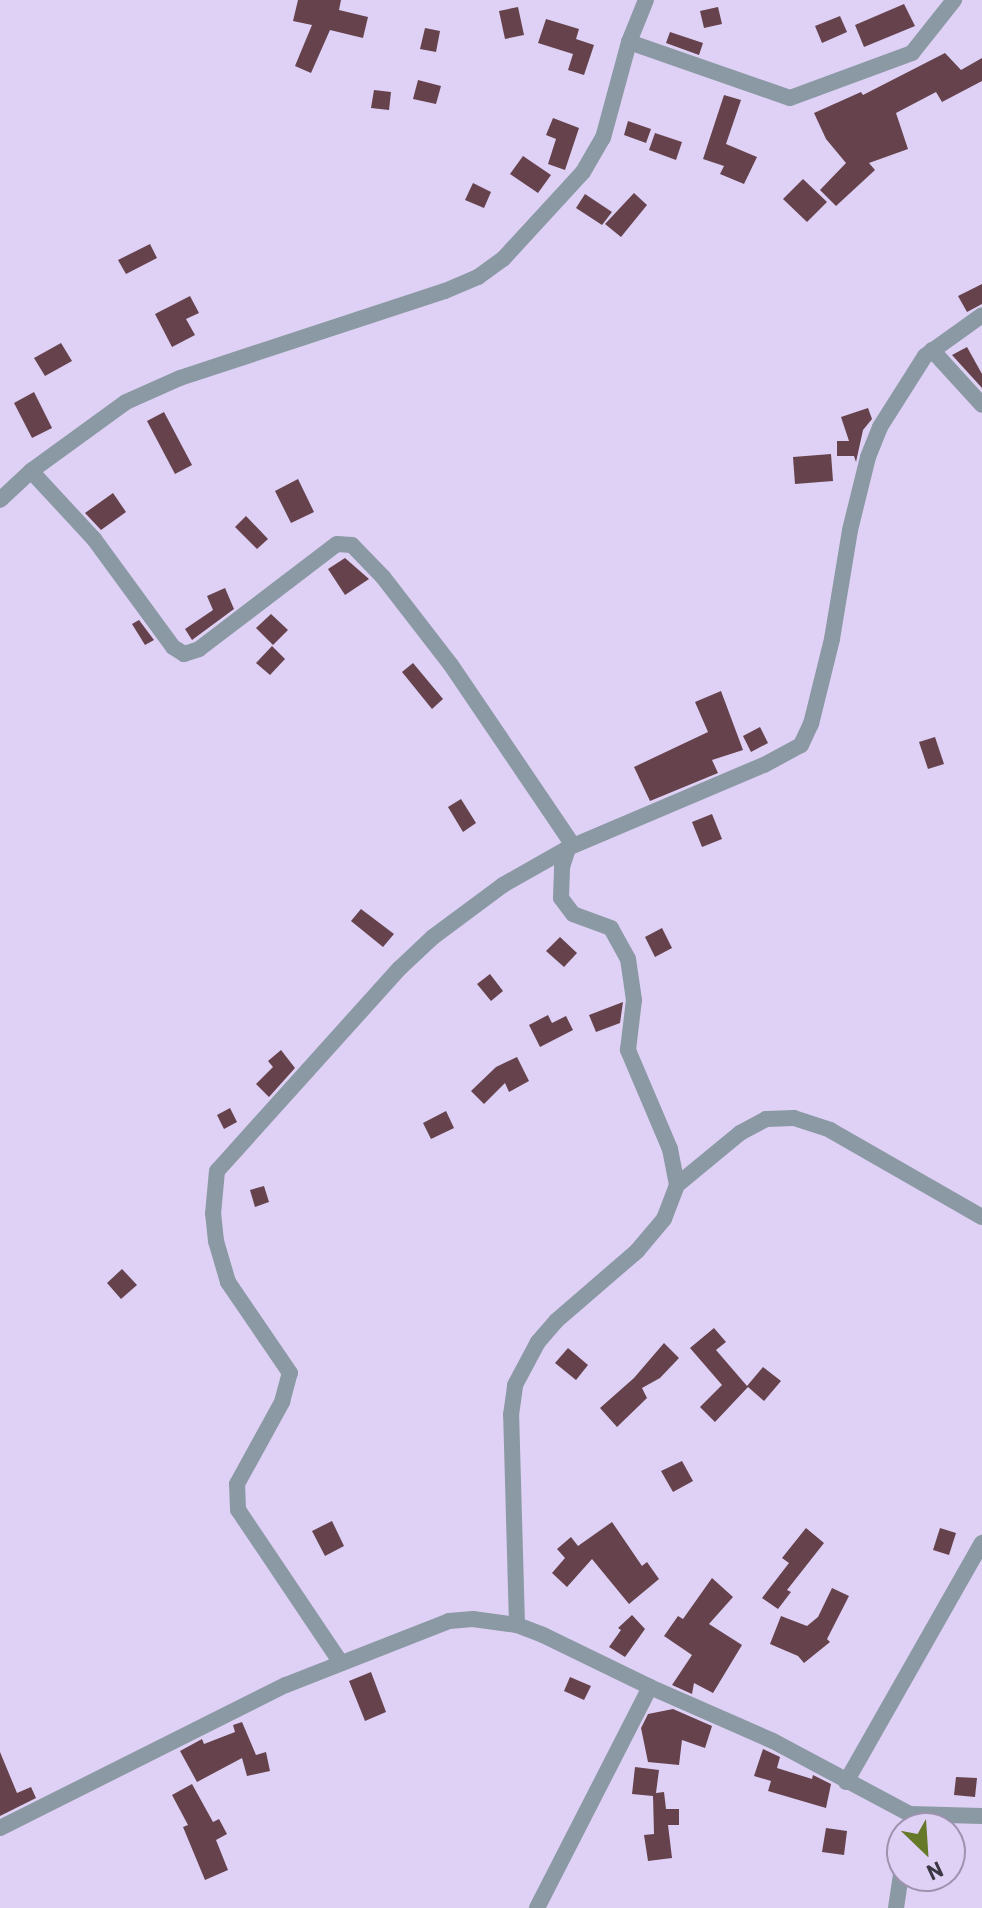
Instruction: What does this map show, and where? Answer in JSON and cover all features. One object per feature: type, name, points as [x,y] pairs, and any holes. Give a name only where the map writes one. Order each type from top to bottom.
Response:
[{"type":"street","points":[[629,42],[790,98],[912,53],[954,0]]},
{"type":"street","points":[[0,500],[31,471],[126,402],[180,378],[445,291],[478,277],[514,248],[583,172],[603,138],[642,1]]},
{"type":"street","points":[[341,1663],[238,1510],[237,1484],[282,1402],[290,1373],[247,1313],[221,1263],[213,1214],[217,1171],[246,1135],[433,937],[503,885],[571,846],[764,765],[801,745],[811,724],[832,639],[850,530],[868,457],[880,427],[908,377],[932,350],[982,315]]},
{"type":"street","points":[[932,350],[982,405]]},
{"type":"street","points":[[31,471],[94,539],[173,647],[184,654],[199,649],[337,544],[352,545],[383,577],[451,665],[571,846]]},
{"type":"street","points":[[571,846],[562,867],[561,898],[573,914],[611,928],[628,959],[634,1000],[628,1050],[670,1149],[677,1185]]},
{"type":"street","points":[[517,1625],[511,1415],[515,1385],[538,1342],[556,1321],[637,1251],[664,1219],[677,1185],[740,1133],[766,1119],[794,1118],[830,1130],[982,1217]]},
{"type":"street","points":[[846,1782],[982,1543]]},
{"type":"street","points":[[0,1828],[286,1685],[449,1621],[493,1620],[517,1625],[773,1741],[894,1812]]},
{"type":"street","points":[[537,1908],[650,1687]]},
{"type":"building","points":[[298,0],[341,0],[339,10],[368,17],[363,38],[330,30],[311,73],[295,66],[312,25],[293,21]]},
{"type":"building","points":[[904,4],[915,26],[864,47],[855,25]]},
{"type":"building","points":[[518,7],[524,35],[505,39],[499,11]]},
{"type":"building","points":[[718,7],[722,24],[704,28],[700,11]]},
{"type":"building","points":[[840,16],[847,32],[822,43],[815,26]]},
{"type":"building","points":[[546,19],[579,29],[576,39],[594,45],[584,75],[568,70],[573,54],[538,43]]},
{"type":"building","points":[[425,28],[440,31],[436,52],[420,49]]},
{"type":"building","points":[[670,32],[703,43],[699,55],[666,43]]},
{"type":"building","points":[[945,53],[961,70],[982,58],[982,81],[942,102],[936,92],[896,113],[908,149],[869,163],[875,170],[836,206],[820,190],[846,163],[826,139],[814,113],[861,92],[863,95]]},
{"type":"building","points":[[418,80],[441,86],[436,104],[413,99]]},
{"type":"building","points":[[374,90],[391,92],[389,110],[371,108]]},
{"type":"building","points":[[724,95],[741,100],[726,144],[757,157],[744,184],[720,174],[724,166],[703,159]]},
{"type":"building","points":[[553,118],[579,128],[565,170],[548,164],[556,139],[546,135]]},
{"type":"building","points":[[628,121],[651,129],[646,143],[624,135]]},
{"type":"building","points":[[655,133],[682,142],[676,160],[649,150]]},
{"type":"building","points":[[523,156],[551,175],[538,193],[510,174]]},
{"type":"building","points":[[803,179],[827,202],[807,222],[783,199]]},
{"type":"building","points":[[473,183],[491,192],[484,208],[465,200]]},
{"type":"building","points":[[634,193],[647,205],[621,237],[605,224]]},
{"type":"building","points":[[585,194],[612,212],[602,225],[576,208]]},
{"type":"building","points":[[150,244],[157,258],[126,274],[118,260]]},
{"type":"building","points":[[982,284],[982,304],[967,312],[958,296]]},
{"type":"building","points":[[190,296],[199,313],[186,319],[195,335],[172,347],[155,314]]},
{"type":"building","points":[[61,343],[72,361],[45,376],[34,358]]},
{"type":"building","points":[[967,347],[982,374],[982,388],[952,355]]},
{"type":"building","points":[[34,392],[52,428],[32,438],[14,403]]},
{"type":"building","points":[[868,408],[872,419],[863,430],[856,462],[854,456],[837,456],[837,441],[849,441],[841,417]]},
{"type":"building","points":[[164,412],[192,465],[175,474],[147,421]]},
{"type":"building","points":[[831,454],[833,481],[795,484],[793,457]]},
{"type":"building","points":[[298,479],[314,512],[291,523],[275,491]]},
{"type":"building","points":[[113,493],[126,512],[101,530],[85,513]]},
{"type":"building","points":[[246,516],[268,539],[257,549],[235,527]]},
{"type":"building","points":[[345,558],[369,579],[345,595],[328,569]]},
{"type":"building","points":[[225,588],[234,609],[192,640],[185,629],[213,610],[207,596]]},
{"type":"building","points":[[271,614],[288,630],[273,645],[256,628]]},
{"type":"building","points":[[139,620],[154,640],[145,645],[132,624]]},
{"type":"building","points":[[272,646],[285,659],[270,675],[256,663]]},
{"type":"building","points":[[413,663],[443,699],[432,709],[402,672]]},
{"type":"building","points":[[721,691],[743,750],[712,760],[718,773],[650,801],[634,767],[708,732],[695,702]]},
{"type":"building","points":[[760,727],[768,743],[751,752],[743,736]]},
{"type":"building","points":[[935,737],[944,764],[928,769],[919,742]]},
{"type":"building","points":[[461,799],[476,823],[463,832],[448,807]]},
{"type":"building","points":[[712,814],[722,839],[702,847],[692,822]]},
{"type":"building","points":[[361,909],[394,934],[383,947],[351,921]]},
{"type":"building","points":[[662,928],[672,948],[655,957],[645,937]]},
{"type":"building","points":[[560,937],[577,953],[564,967],[546,951]]},
{"type":"building","points":[[490,974],[503,991],[491,1001],[477,984]]},
{"type":"building","points":[[623,1002],[620,1023],[596,1032],[589,1015]]},
{"type":"building","points":[[548,1015],[552,1023],[566,1016],[573,1030],[540,1047],[529,1025]]},
{"type":"building","points":[[281,1050],[295,1068],[269,1097],[256,1084],[273,1067],[268,1061]]},
{"type":"building","points":[[517,1057],[529,1081],[509,1092],[505,1083],[484,1104],[471,1091],[496,1067]]},
{"type":"building","points":[[230,1108],[237,1122],[224,1129],[217,1115]]},
{"type":"building","points":[[446,1111],[454,1128],[431,1139],[423,1123]]},
{"type":"building","points":[[264,1186],[269,1202],[255,1207],[250,1190]]},
{"type":"building","points":[[122,1269],[137,1285],[121,1299],[107,1283]]},
{"type":"building","points":[[714,1328],[726,1342],[716,1350],[747,1386],[763,1367],[781,1381],[764,1401],[748,1387],[715,1422],[700,1407],[722,1385],[690,1348]]},
{"type":"building","points":[[664,1343],[679,1358],[660,1378],[642,1388],[647,1398],[617,1427],[600,1408],[634,1378]]},
{"type":"building","points":[[568,1348],[588,1365],[576,1380],[555,1363]]},
{"type":"building","points":[[682,1461],[693,1481],[673,1492],[661,1471]]},
{"type":"building","points":[[332,1521],[344,1546],[325,1556],[312,1531]]},
{"type":"building","points":[[612,1522],[642,1566],[647,1562],[659,1579],[629,1604],[592,1559],[567,1587],[552,1573],[565,1558],[557,1549],[571,1537],[578,1546]]},
{"type":"building","points":[[806,1528],[824,1543],[787,1590],[791,1592],[778,1609],[762,1598],[789,1563],[782,1558]]},
{"type":"building","points":[[940,1528],[956,1533],[949,1555],[933,1550]]},
{"type":"building","points":[[712,1578],[733,1597],[709,1624],[742,1645],[713,1693],[694,1683],[692,1694],[672,1685],[692,1655],[664,1636],[678,1616],[683,1619]]},
{"type":"building","points":[[832,1588],[849,1596],[827,1639],[830,1642],[804,1663],[798,1656],[770,1644],[781,1616],[807,1626],[818,1617]]},
{"type":"building","points":[[632,1615],[645,1629],[625,1657],[609,1647],[621,1630],[618,1628]]},
{"type":"building","points":[[371,1672],[386,1712],[365,1721],[349,1681]]},
{"type":"building","points":[[570,1677],[591,1686],[584,1700],[564,1691]]},
{"type":"building","points":[[673,1709],[712,1726],[705,1748],[682,1740],[679,1765],[648,1762],[641,1728],[648,1714]]},
{"type":"building","points":[[242,1722],[256,1755],[266,1752],[270,1771],[247,1776],[242,1758],[197,1782],[180,1751],[202,1739],[204,1744],[235,1732],[233,1725]]},
{"type":"building","points":[[763,1749],[780,1757],[777,1768],[812,1779],[813,1775],[831,1784],[826,1808],[768,1791],[771,1781],[754,1776]]},
{"type":"building","points":[[0,1752],[17,1793],[31,1787],[36,1798],[0,1816]]},
{"type":"building","points":[[635,1767],[659,1770],[656,1793],[664,1792],[666,1809],[679,1809],[679,1825],[668,1825],[672,1858],[648,1861],[644,1835],[654,1834],[653,1796],[632,1794]]},
{"type":"building","points":[[956,1777],[977,1778],[975,1797],[954,1795]]},
{"type":"building","points":[[192,1784],[213,1822],[219,1819],[227,1834],[216,1840],[228,1870],[205,1880],[183,1827],[188,1825],[172,1795]]},
{"type":"building","points":[[826,1828],[847,1831],[844,1855],[822,1852]]}]
